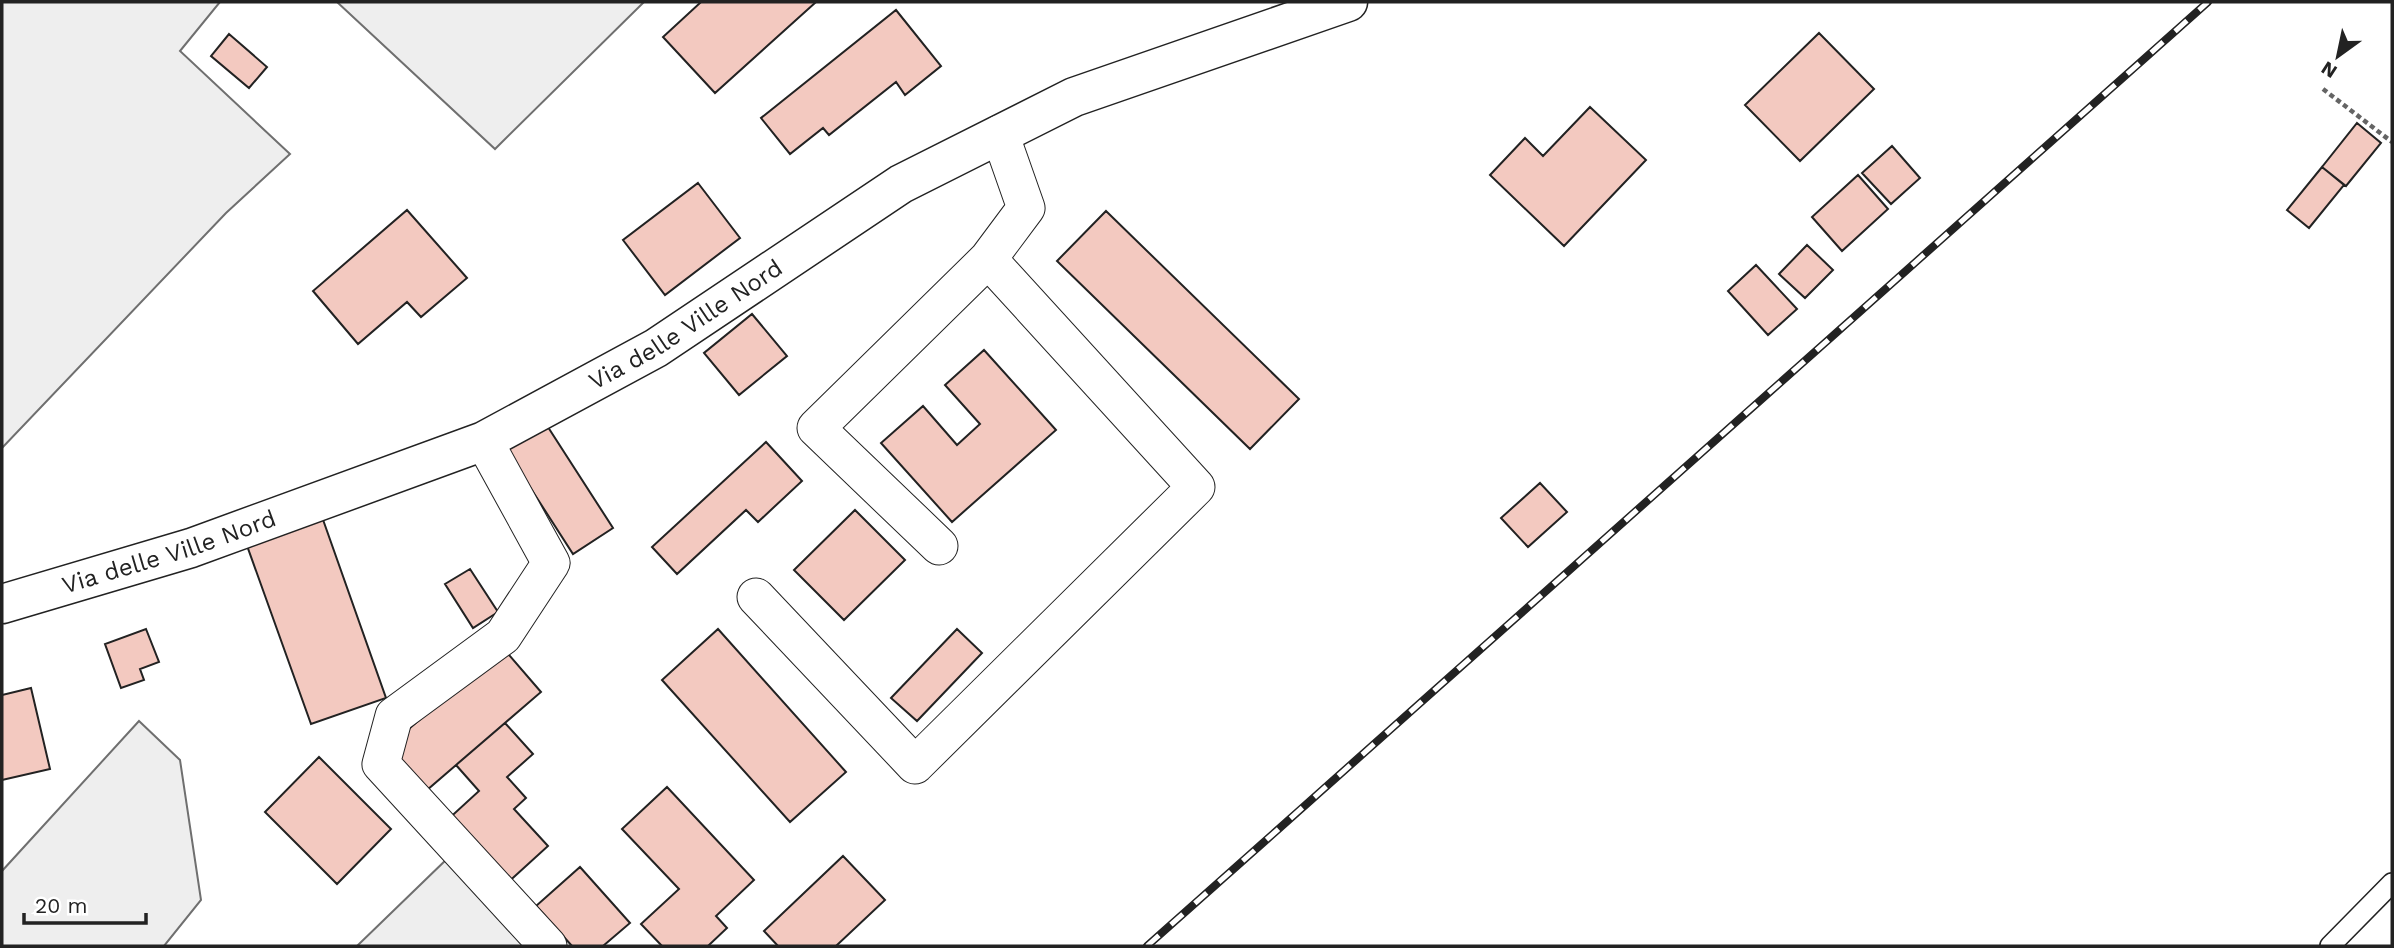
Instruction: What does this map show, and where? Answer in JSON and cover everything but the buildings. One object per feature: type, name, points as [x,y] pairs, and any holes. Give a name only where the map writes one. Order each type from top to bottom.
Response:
[{"type":"street","name":"Via delle Ville Nord","points":[[2,604],[191,548],[484,441],[656,348],[901,184],[1074,97],[1348,2]]},
{"type":"street","points":[[939,546],[816,428],[988,259],[1026,208],[1000,134]]},
{"type":"street","points":[[756,597],[915,765],[1196,487],[988,259]]},
{"type":"street","points":[[484,441],[551,562],[503,636],[394,716],[381,764],[548,946]]},
{"type":"lane","points":[[2330,946],[2392,883]]},
{"type":"path","points":[[2323,89],[2392,142]]},
{"type":"shaded area","points":[[2,2],[220,2],[180,51],[290,154],[226,213],[2,448]]},
{"type":"shaded area","points":[[337,2],[644,2],[495,149]]},
{"type":"shaded area","points":[[139,721],[180,760],[201,900],[164,946],[2,946],[2,871]]},
{"type":"shaded area","points":[[450,856],[535,946],[357,946]]},
{"type":"railway","points":[[1147,946],[2208,2]]}]
